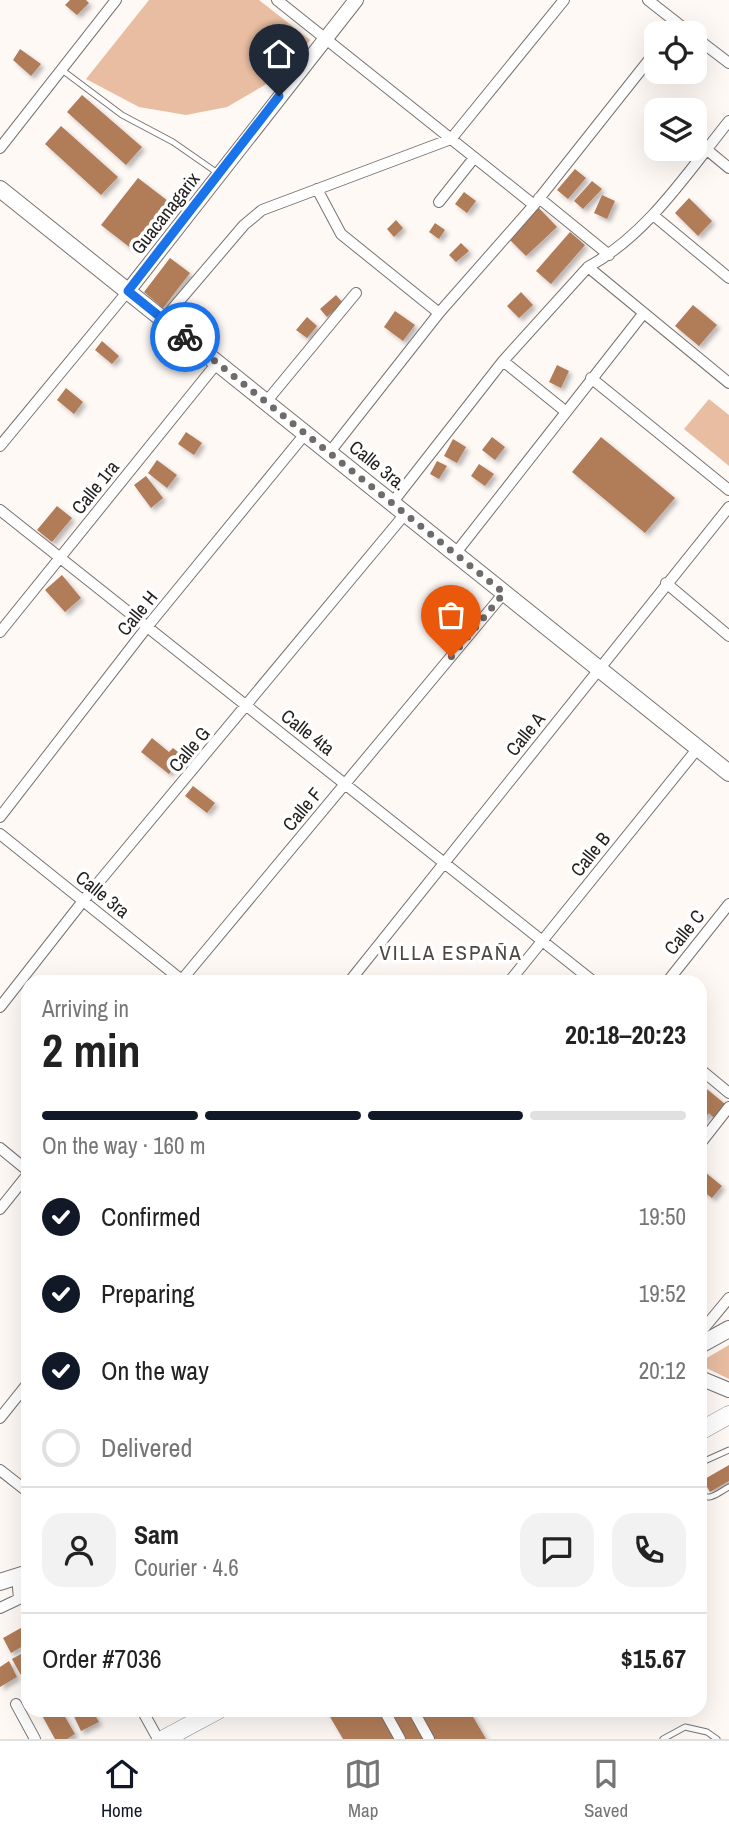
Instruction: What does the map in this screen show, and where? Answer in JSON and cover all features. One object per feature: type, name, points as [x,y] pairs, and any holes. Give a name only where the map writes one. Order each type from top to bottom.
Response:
[{"type":"main road","name":"Calle 3ra.","points":[[0,189],[729,774]]},
{"type":"main road","points":[[707,1341],[729,1329]]},
{"type":"main road","points":[[707,1427],[729,1415]]},
{"type":"main road","points":[[0,1582],[21,1574]]},
{"type":"main road","points":[[164,1739],[206,1717]]},
{"type":"street","points":[[0,148],[116,0]]},
{"type":"street","points":[[277,0],[474,158],[609,255]]},
{"type":"street","name":"Guacanagarix","points":[[1,445],[128,291],[356,0]]},
{"type":"street","points":[[163,320],[253,216],[262,210],[451,139],[564,0]]},
{"type":"street","points":[[648,0],[675,21]]},
{"type":"street","points":[[707,46],[729,63]]},
{"type":"street","points":[[329,453],[439,313],[537,202],[644,66]]},
{"type":"street","points":[[707,148],[729,121]]},
{"type":"street","points":[[707,150],[729,168]]},
{"type":"street","points":[[439,202],[474,158]]},
{"type":"street","points":[[392,503],[503,361],[588,267],[609,255],[653,215],[696,161]]},
{"type":"street","points":[[317,189],[341,234],[439,313]]},
{"type":"street","points":[[653,215],[729,278]]},
{"type":"street","points":[[588,267],[729,383]]},
{"type":"street","points":[[266,402],[356,293]]},
{"type":"street","points":[[455,554],[643,314]]},
{"type":"street","points":[[503,361],[565,411]]},
{"type":"street","name":"Calle 1ra","points":[[0,632],[217,363]]},
{"type":"street","points":[[591,378],[729,490]]},
{"type":"street","name":"Calle H","points":[[0,817],[148,627],[305,434]]},
{"type":"street","name":"Calle A","points":[[355,975],[666,583],[729,508]]},
{"type":"street","name":"Calle 4ta","points":[[0,510],[585,975]]},
{"type":"street","name":"Calle G","points":[[25,975],[83,901],[405,514]]},
{"type":"street","points":[[666,583],[729,634]]},
{"type":"street","name":"Calle F","points":[[187,975],[504,593]]},
{"type":"street","name":"Calle B","points":[[515,975],[698,748]]},
{"type":"street","name":"Calle 3ra","points":[[0,834],[175,975]]},
{"type":"street","name":"Calle C","points":[[673,975],[729,904]]},
{"type":"street","name":"Calle G","points":[[0,1007],[21,980]]},
{"type":"street","points":[[707,1075],[729,1093]]},
{"type":"street","points":[[707,1135],[729,1107]]},
{"type":"street","points":[[0,1149],[21,1166]]},
{"type":"street","points":[[0,1209],[21,1181]]},
{"type":"street","points":[[707,1325],[729,1298]]},
{"type":"street","points":[[707,1381],[729,1390]]},
{"type":"street","points":[[0,1418],[21,1392]]},
{"type":"street","points":[[0,1469],[21,1486]]},
{"type":"street","points":[[0,1608],[19,1599],[21,1582]]},
{"type":"street","points":[[16,1704],[21,1713]]},
{"type":"street","points":[[23,1717],[35,1739]]},
{"type":"street","points":[[146,1717],[158,1739]]},
{"type":"street","points":[[388,1717],[400,1739]]},
{"type":"street","points":[[417,1717],[429,1739]]},
{"type":"lane","points":[[62,69],[122,115],[173,142],[219,174]]},
{"type":"lane","points":[[707,1460],[729,1450]]},
{"type":"lane","points":[[707,1497],[729,1487]]},
{"type":"lane","points":[[663,1739],[685,1727],[707,1732],[717,1739]]},
{"type":"shaded area","points":[[149,0],[259,0],[310,40],[284,74],[227,107],[186,115],[139,107],[86,79]]},
{"type":"shaded area","points":[[709,399],[729,415],[729,466],[684,429]]},
{"type":"shaded area","points":[[729,1345],[729,1379],[707,1368],[707,1358]]},
{"type":"building","points":[[70,0],[86,0],[89,3],[77,15],[65,5]]},
{"type":"building","points":[[20,49],[41,64],[31,76],[13,60]]},
{"type":"building","points":[[82,95],[142,147],[126,165],[67,112]]},
{"type":"building","points":[[61,126],[118,177],[101,195],[45,144]]},
{"type":"building","points":[[575,169],[586,178],[568,199],[557,190]]},
{"type":"building","points":[[138,178],[168,201],[132,249],[101,225]]},
{"type":"building","points":[[592,181],[602,189],[583,209],[574,201]]},
{"type":"building","points":[[464,192],[476,201],[467,213],[455,204]]},
{"type":"building","points":[[602,195],[615,201],[607,219],[594,213]]},
{"type":"building","points":[[689,198],[712,221],[698,236],[675,213]]},
{"type":"building","points":[[539,208],[557,227],[526,256],[508,238]]},
{"type":"building","points":[[396,220],[403,228],[394,237],[387,229]]},
{"type":"building","points":[[435,223],[445,230],[439,239],[429,232]]},
{"type":"building","points":[[570,232],[585,245],[551,284],[536,271]]},
{"type":"building","points":[[461,243],[469,251],[456,262],[449,255]]},
{"type":"building","points":[[170,258],[190,273],[163,308],[144,292]]},
{"type":"building","points":[[521,292],[533,305],[519,318],[507,306]]},
{"type":"building","points":[[336,295],[343,303],[327,317],[320,309]]},
{"type":"building","points":[[693,305],[717,325],[699,346],[675,326]]},
{"type":"building","points":[[395,311],[415,325],[403,341],[384,327]]},
{"type":"building","points":[[307,317],[317,326],[307,338],[296,330]]},
{"type":"building","points":[[102,341],[119,356],[112,364],[95,350]]},
{"type":"building","points":[[557,365],[569,371],[561,388],[549,382]]},
{"type":"building","points":[[66,388],[83,402],[74,414],[57,400]]},
{"type":"building","points":[[186,432],[202,443],[194,455],[178,444]]},
{"type":"building","points":[[492,437],[505,447],[495,460],[482,450]]},
{"type":"building","points":[[601,437],[675,498],[645,533],[572,472]]},
{"type":"building","points":[[453,439],[466,447],[457,463],[444,456]]},
{"type":"building","points":[[157,460],[177,475],[167,488],[148,473]]},
{"type":"building","points":[[437,461],[447,466],[439,479],[430,474]]},
{"type":"building","points":[[479,464],[494,474],[485,486],[471,476]]},
{"type":"building","points":[[146,476],[163,498],[151,508],[134,485]]},
{"type":"building","points":[[57,506],[72,518],[52,542],[37,530]]},
{"type":"building","points":[[62,575],[81,598],[65,612],[45,590]]},
{"type":"building","points":[[152,738],[169,752],[173,748],[183,756],[169,774],[141,752]]},
{"type":"building","points":[[193,786],[215,803],[207,813],[185,796]]},
{"type":"building","points":[[707,1089],[725,1104],[714,1118],[709,1113],[707,1115]]},
{"type":"building","points":[[707,1174],[722,1186],[712,1198],[707,1194]]},
{"type":"building","points":[[729,1465],[729,1481],[710,1492],[707,1478]]},
{"type":"building","points":[[21,1628],[21,1647],[11,1653],[3,1638]]},
{"type":"building","points":[[21,1654],[21,1675],[12,1659]]},
{"type":"building","points":[[9,1661],[17,1677],[0,1687],[0,1667]]},
{"type":"building","points":[[43,1717],[65,1717],[75,1734],[67,1739],[55,1739]]},
{"type":"building","points":[[74,1717],[96,1717],[99,1722],[81,1731]]},
{"type":"building","points":[[330,1717],[473,1717],[486,1739],[343,1739]]},
{"type":"way so far","points":[[185,337],[504,593],[451,657]]},
{"type":"district","name":"VILLA ESPAÑA","points":[[451,953]]},
{"type":"route","points":[[185,337],[128,291],[279,96]]}]
